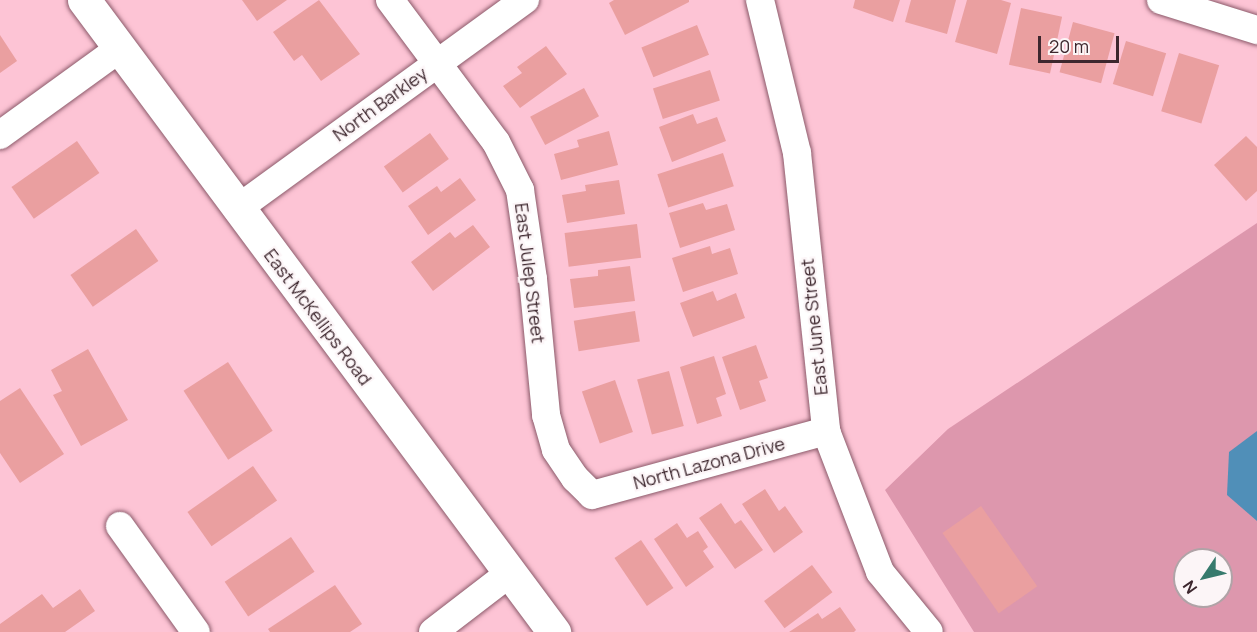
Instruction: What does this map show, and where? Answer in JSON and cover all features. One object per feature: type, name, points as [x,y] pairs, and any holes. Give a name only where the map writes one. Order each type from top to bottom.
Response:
[{"type":"main road","name":"East McKellips Road","points":[[84,0],[237,209],[554,632]]},
{"type":"street","name":"East Julep Street","points":[[390,0],[496,142],[520,190],[533,279],[546,415],[555,450],[575,478],[592,495]]},
{"type":"street","name":"North Barkley","points":[[237,209],[525,0]]},
{"type":"street","name":"East June Street","points":[[760,0],[797,153],[826,431],[880,572],[928,632]]},
{"type":"street","points":[[1161,0],[1257,30]]},
{"type":"street","points":[[0,135],[119,49]]},
{"type":"street","name":"North Lazona Drive","points":[[592,495],[826,431]]},
{"type":"street","points":[[120,526],[196,632]]},
{"type":"street","points":[[433,632],[510,573]]},
{"type":"shaded area","points":[[1257,223],[1257,632],[974,632],[885,490],[948,429]]},
{"type":"water","points":[[1257,431],[1257,521],[1227,495],[1229,452]]},
{"type":"building","points":[[242,0],[287,0],[257,21]]},
{"type":"building","points":[[319,0],[360,54],[321,81],[302,55],[294,61],[273,32]]},
{"type":"building","points":[[614,0],[689,0],[689,2],[625,35],[609,3]]},
{"type":"building","points":[[855,0],[900,0],[893,22],[853,8]]},
{"type":"building","points":[[911,0],[956,0],[947,34],[905,22]]},
{"type":"building","points":[[967,0],[1001,0],[1011,3],[997,54],[955,42]]},
{"type":"building","points":[[1021,8],[1062,17],[1050,73],[1009,65]]},
{"type":"building","points":[[1073,22],[1115,33],[1101,83],[1060,72]]},
{"type":"building","points":[[697,25],[709,55],[653,77],[641,47]]},
{"type":"building","points":[[0,35],[17,61],[0,73]]},
{"type":"building","points":[[1126,41],[1166,53],[1153,96],[1113,84]]},
{"type":"building","points":[[546,46],[567,74],[520,108],[503,86],[522,73],[517,67]]},
{"type":"building","points":[[1179,53],[1219,65],[1201,124],[1161,111]]},
{"type":"building","points":[[710,70],[720,100],[663,119],[653,89]]},
{"type":"building","points":[[584,88],[599,116],[545,145],[530,117]]},
{"type":"building","points":[[693,114],[697,124],[717,117],[726,141],[672,162],[659,127]]},
{"type":"building","points":[[609,131],[618,165],[561,180],[554,154],[579,147],[577,140]]},
{"type":"building","points":[[430,133],[449,159],[403,192],[384,167]]},
{"type":"building","points":[[1246,136],[1257,147],[1257,191],[1246,201],[1214,165]]},
{"type":"building","points":[[77,141],[99,173],[34,219],[11,187]]},
{"type":"building","points":[[723,153],[734,186],[668,208],[657,174]]},
{"type":"building","points":[[460,178],[476,200],[428,235],[408,206],[437,186],[441,192]]},
{"type":"building","points":[[619,180],[625,214],[567,223],[562,195],[586,191],[585,185]]},
{"type":"building","points":[[703,203],[706,210],[727,204],[735,230],[680,248],[669,213]]},
{"type":"building","points":[[637,224],[641,258],[569,267],[565,233]]},
{"type":"building","points":[[473,225],[490,247],[433,291],[411,262],[450,232],[455,238]]},
{"type":"building","points":[[136,229],[158,261],[93,307],[70,275]]},
{"type":"building","points":[[710,246],[712,254],[730,248],[738,274],[683,292],[672,258]]},
{"type":"building","points":[[630,266],[635,301],[574,308],[570,279],[598,276],[598,270]]},
{"type":"building","points":[[713,291],[717,301],[736,293],[745,318],[693,337],[680,303]]},
{"type":"building","points":[[635,311],[640,342],[579,351],[574,321]]},
{"type":"building","points":[[756,345],[768,378],[759,381],[766,401],[740,410],[722,357]]},
{"type":"building","points":[[88,349],[128,420],[81,446],[53,395],[62,391],[51,370]]},
{"type":"building","points":[[714,356],[726,394],[716,398],[722,416],[697,424],[680,367]]},
{"type":"building","points":[[228,362],[273,431],[228,460],[184,391]]},
{"type":"building","points":[[669,371],[684,426],[652,435],[637,380]]},
{"type":"building","points":[[615,380],[633,432],[600,443],[582,391]]},
{"type":"building","points":[[20,388],[64,454],[20,483],[0,453],[0,401]]},
{"type":"building","points":[[253,466],[277,500],[212,546],[187,512]]},
{"type":"building","points":[[765,489],[779,511],[785,506],[803,532],[774,553],[742,504]]},
{"type":"building","points":[[721,503],[735,524],[741,520],[763,550],[735,569],[699,518]]},
{"type":"building","points":[[981,506],[1037,586],[999,613],[942,533]]},
{"type":"building","points":[[677,523],[687,538],[698,531],[708,547],[703,551],[714,567],[686,587],[654,539]]},
{"type":"building","points":[[291,537],[314,572],[248,617],[225,582]]},
{"type":"building","points":[[641,540],[673,588],[647,606],[614,558]]},
{"type":"building","points":[[812,565],[832,592],[785,628],[764,601]]},
{"type":"building","points":[[335,585],[362,624],[350,632],[270,632],[268,629]]},
{"type":"building","points":[[80,589],[95,611],[65,632],[0,632],[0,624],[42,594],[53,608]]},
{"type":"building","points":[[840,607],[856,630],[854,632],[789,632],[818,613],[822,619]]}]
